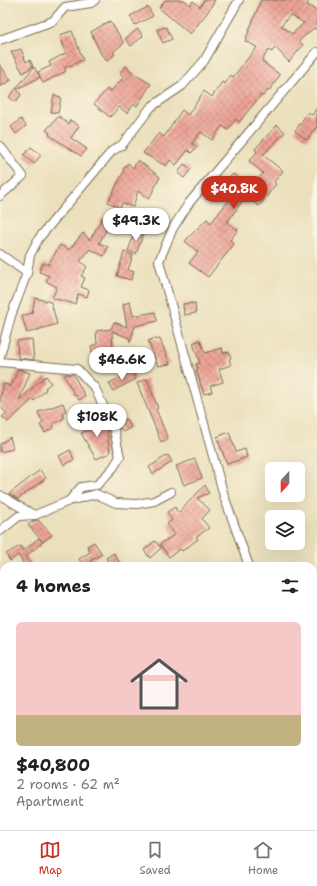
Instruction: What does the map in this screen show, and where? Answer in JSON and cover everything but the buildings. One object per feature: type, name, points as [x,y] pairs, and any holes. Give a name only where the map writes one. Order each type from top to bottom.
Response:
[{"type":"street","points":[[0,40],[53,21],[64,7],[91,3],[95,0]]},
{"type":"street","points":[[0,356],[11,316],[27,273],[30,255],[39,238],[108,155],[122,146],[151,107],[182,86],[204,60],[239,0]]},
{"type":"street","points":[[248,562],[224,496],[159,261],[173,228],[189,203],[317,52]]},
{"type":"street","points":[[0,146],[23,176],[0,196]]},
{"type":"street","points":[[0,254],[27,273]]},
{"type":"street","points":[[0,362],[77,370],[95,388],[114,430],[120,457],[113,468],[97,485],[81,487],[69,501]]},
{"type":"street","points":[[0,531],[19,516],[35,515],[69,501],[96,494],[116,503],[137,504],[154,501],[171,492]]},
{"type":"street","points":[[0,495],[35,515]]}]
